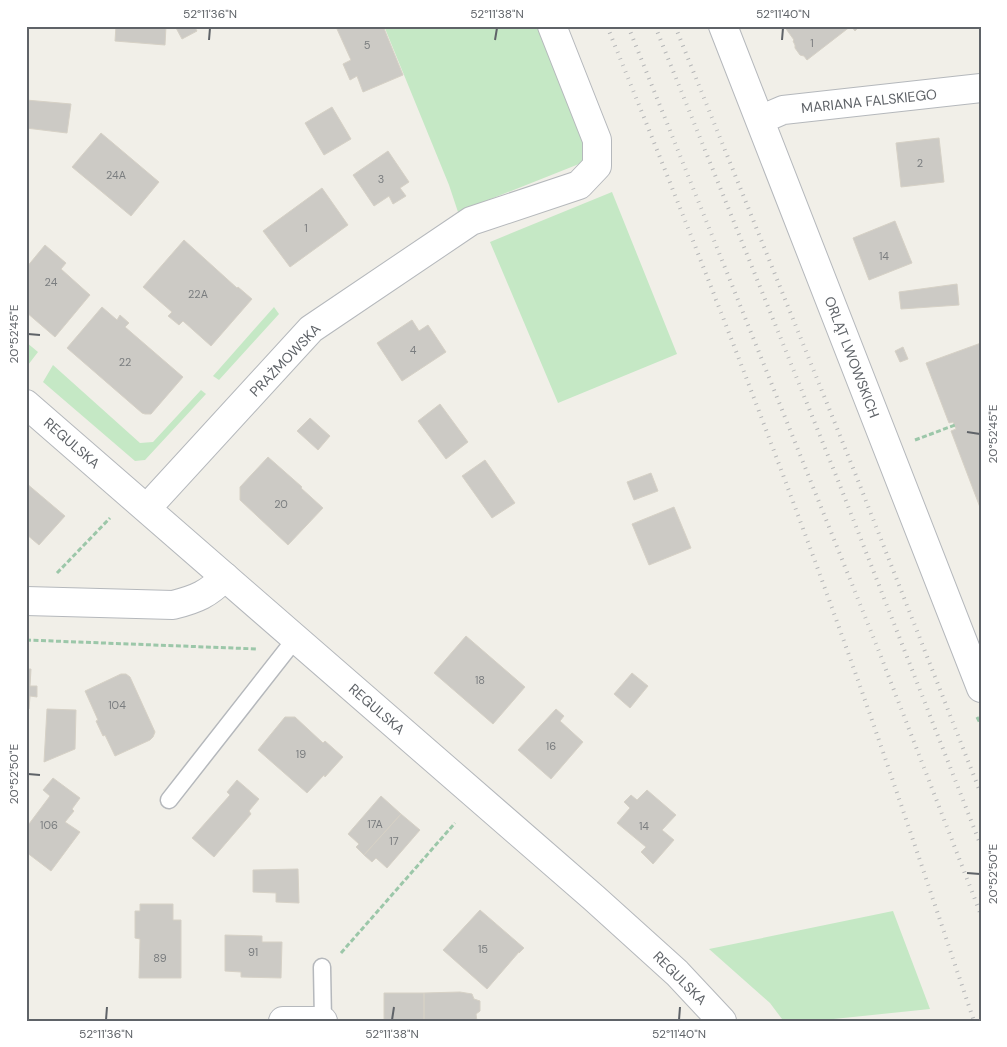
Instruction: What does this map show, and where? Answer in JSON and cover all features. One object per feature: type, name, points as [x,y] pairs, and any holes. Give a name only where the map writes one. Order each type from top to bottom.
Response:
[{"type":"street","name":"PRAŻMOWSKA","points":[[147,508],[311,329],[470,221],[578,185],[596,166],[597,140],[552,26]]},
{"type":"street","name":"ORLĄT LWOWSKICH","points":[[723,26],[981,688]]},
{"type":"street","name":"MARIANA FALSKIEGO","points":[[760,120],[784,110],[981,88]]},
{"type":"street","name":"REGULSKA","points":[[26,404],[594,898],[677,974],[722,1021]]},
{"type":"street","points":[[26,600],[173,605],[195,600],[212,590],[225,577]]},
{"type":"street","points":[[283,1021],[323,1020]]},
{"type":"lane","points":[[169,800],[296,638]]},
{"type":"lane","points":[[322,966],[323,1020]]},
{"type":"path","points":[[914,441],[955,425]]},
{"type":"path","points":[[52,578],[110,518]]},
{"type":"path","points":[[26,640],[258,648]]},
{"type":"path","points":[[322,966],[339,956],[455,823]]},
{"type":"green space","points":[[384,26],[546,26],[586,128],[584,162],[458,212],[449,185]]},
{"type":"green space","points":[[612,192],[677,354],[558,403],[490,242]]},
{"type":"green space","points":[[274,307],[279,314],[219,380],[213,376]]},
{"type":"green space","points":[[26,342],[38,352],[28,365],[26,365]]},
{"type":"green space","points":[[53,365],[140,443],[153,442],[201,390],[206,394],[145,460],[135,461],[43,382]]},
{"type":"green space","points":[[893,911],[930,1009],[824,1020],[782,1019],[770,1003],[709,949]]},
{"type":"building","points":[[116,26],[166,26],[165,45],[115,41]]},
{"type":"building","points":[[175,26],[194,26],[197,31],[182,39]]},
{"type":"building","points":[[344,26],[383,26],[403,75],[363,92],[357,76],[350,80],[343,64],[351,60],[337,29]]},
{"type":"building","points":[[784,26],[851,26],[807,60],[795,48],[794,40]]},
{"type":"building","points":[[851,26],[860,26],[855,31]]},
{"type":"building","points":[[26,100],[71,104],[67,133],[26,128]]},
{"type":"building","points":[[332,107],[351,139],[324,155],[305,123]]},
{"type":"building","points":[[101,133],[159,182],[131,216],[72,167]]},
{"type":"building","points":[[939,138],[944,182],[901,187],[896,143]]},
{"type":"building","points":[[388,151],[409,182],[400,188],[406,196],[393,204],[389,196],[374,206],[353,175]]},
{"type":"building","points":[[322,188],[348,225],[290,267],[263,231]]},
{"type":"building","points":[[895,221],[912,263],[869,280],[853,238]]},
{"type":"building","points":[[184,240],[237,288],[252,299],[211,346],[183,321],[179,325],[168,316],[172,312],[143,287]]},
{"type":"building","points":[[45,245],[66,263],[61,269],[90,295],[55,337],[26,312],[26,268]]},
{"type":"building","points":[[957,284],[959,305],[901,309],[899,292]]},
{"type":"building","points":[[102,307],[117,320],[120,315],[129,323],[125,327],[183,377],[151,414],[142,413],[67,348]]},
{"type":"building","points":[[412,320],[419,331],[428,325],[446,352],[402,381],[377,343]]},
{"type":"building","points":[[981,343],[981,510],[951,431],[956,429],[953,422],[949,423],[926,363]]},
{"type":"building","points":[[903,347],[908,359],[900,362],[895,351]]},
{"type":"building","points":[[440,404],[468,442],[446,459],[418,421]]},
{"type":"building","points":[[310,418],[330,436],[318,450],[297,431]]},
{"type":"building","points":[[268,457],[323,508],[288,545],[240,500],[240,487]]},
{"type":"building","points":[[485,460],[515,503],[492,518],[462,476]]},
{"type":"building","points":[[651,473],[658,491],[634,500],[627,482]]},
{"type":"building","points":[[26,483],[65,516],[39,545],[26,534]]},
{"type":"building","points":[[674,507],[691,548],[649,565],[632,524]]},
{"type":"building","points":[[466,636],[525,687],[493,724],[434,673]]},
{"type":"building","points":[[26,669],[31,669],[30,686],[37,686],[37,697],[30,696],[29,709],[26,709]]},
{"type":"building","points":[[632,673],[648,686],[630,708],[614,694]]},
{"type":"building","points":[[121,674],[126,674],[130,677],[155,732],[150,740],[115,756],[96,721],[98,720],[85,691]]},
{"type":"building","points":[[47,709],[76,710],[75,749],[44,762]]},
{"type":"building","points":[[556,709],[564,716],[560,721],[583,742],[551,779],[518,750]]},
{"type":"building","points":[[285,717],[295,717],[323,743],[325,741],[343,757],[307,793],[258,750]]},
{"type":"building","points":[[53,778],[80,798],[72,809],[74,811],[65,822],[80,832],[51,871],[26,852],[26,828],[50,796],[43,790]]},
{"type":"building","points":[[237,780],[259,799],[249,811],[251,814],[214,857],[192,838],[230,795],[227,792]]},
{"type":"building","points":[[647,790],[676,815],[662,830],[674,840],[653,864],[641,852],[646,847],[617,823],[630,808],[624,802],[631,795],[637,800]]},
{"type":"building","points":[[381,796],[401,814],[364,855],[356,847],[359,844],[348,834]]},
{"type":"building","points":[[401,814],[420,830],[387,868],[376,858],[372,862],[364,855]]},
{"type":"building","points":[[298,869],[299,903],[276,902],[276,893],[253,892],[253,870]]},
{"type":"building","points":[[140,904],[173,904],[173,920],[181,920],[181,978],[139,978],[140,939],[135,938],[135,911],[140,911]]},
{"type":"building","points":[[480,910],[524,948],[487,989],[443,950]]},
{"type":"building","points":[[225,935],[262,936],[262,942],[282,942],[281,978],[241,977],[241,972],[225,971]]},
{"type":"building","points":[[460,992],[472,994],[474,999],[480,1001],[480,1011],[476,1014],[477,1021],[424,1020],[424,993]]},
{"type":"building","points":[[384,993],[424,993],[424,1020],[384,1020]]},
{"type":"railway","points":[[607,26],[701,262],[792,499],[866,703],[974,1021]]},
{"type":"railway","points":[[628,26],[878,649],[981,915]]},
{"type":"railway","points":[[655,26],[837,478],[981,846]]},
{"type":"railway","points":[[675,26],[855,473],[981,794]]}]
